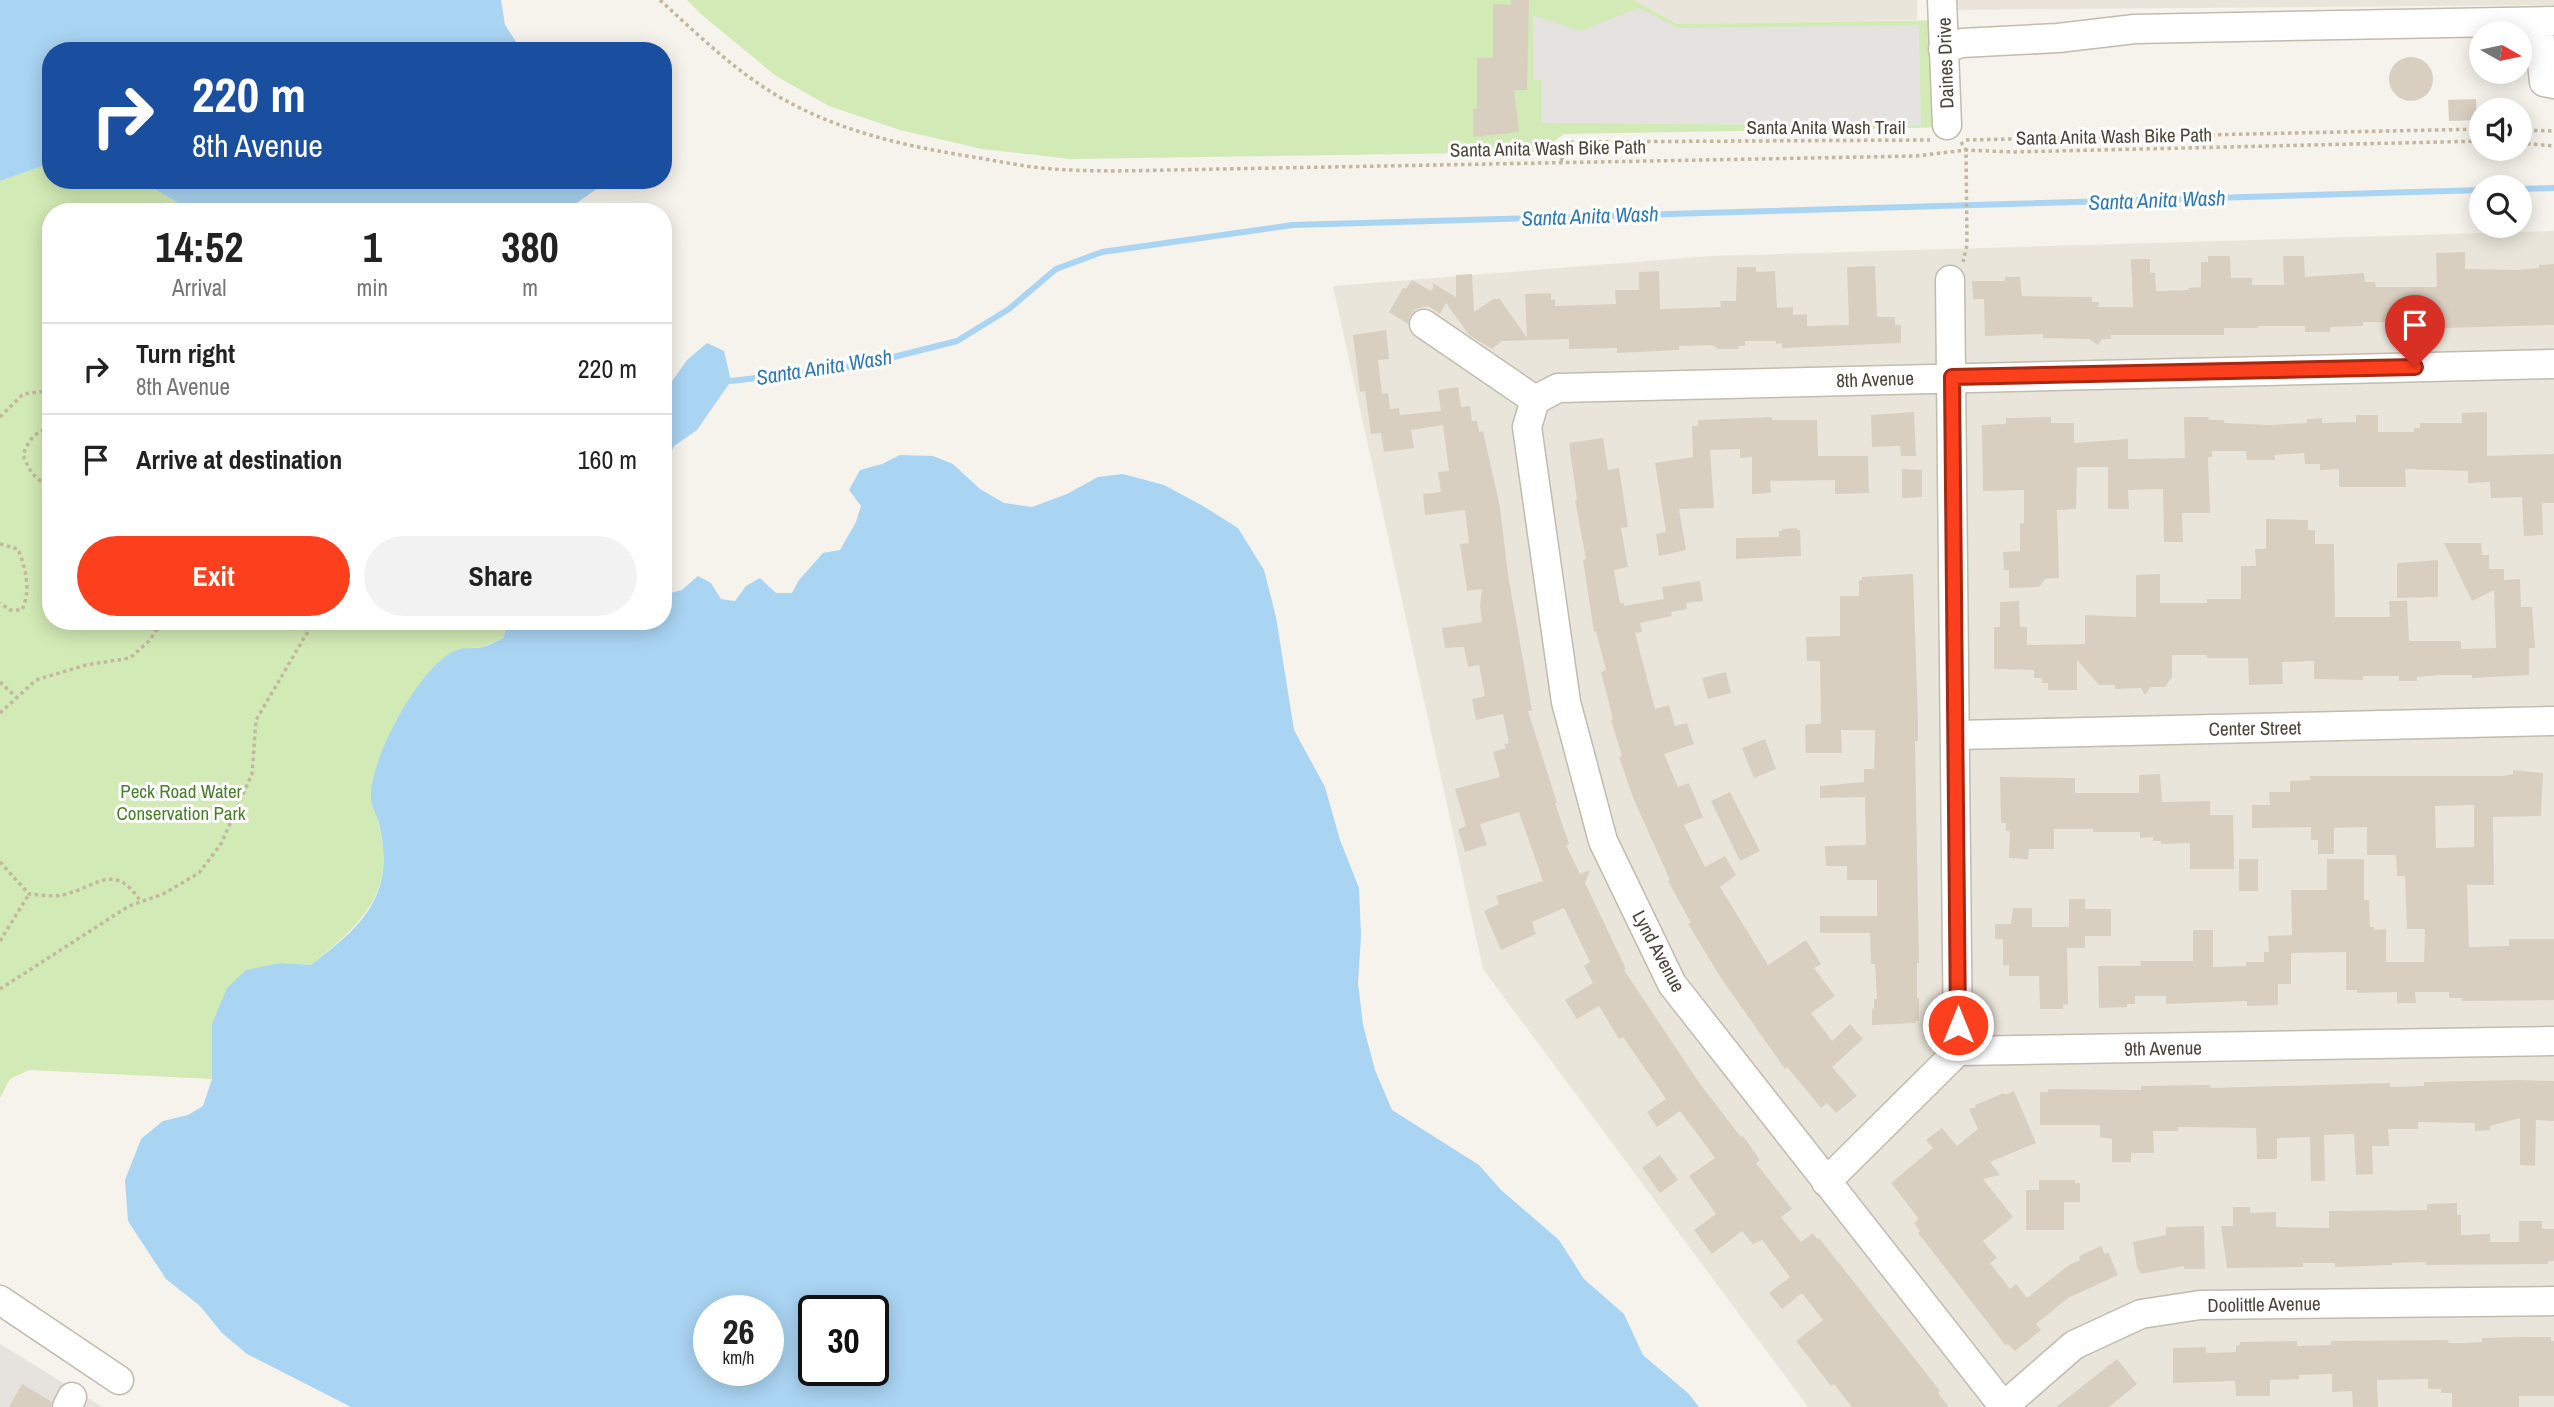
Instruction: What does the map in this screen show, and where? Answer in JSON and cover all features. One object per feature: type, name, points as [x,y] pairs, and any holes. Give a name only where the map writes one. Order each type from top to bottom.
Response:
[{"type":"street","name":"Daines Drive","points":[[1942,0],[1947,135]]},
{"type":"street","points":[[1943,49],[1962,43],[2058,38],[2135,29],[2546,22],[2544,82],[2554,84]]},
{"type":"street","points":[[1826,1182],[1958,1051],[1950,281]]},
{"type":"street","points":[[1424,324],[1535,400]]},
{"type":"street","name":"8th Avenue","points":[[1535,400],[1558,388],[2554,363]]},
{"type":"street","name":"Lynd Avenue","points":[[1535,400],[1527,427],[1566,702],[1603,841],[1672,984],[2004,1407]]},
{"type":"street","name":"Center Street","points":[[1956,735],[2554,721]]},
{"type":"street","name":"9th Avenue","points":[[1958,1051],[2554,1041]]},
{"type":"street","points":[[0,1300],[119,1380]]},
{"type":"street","name":"Doolittle Avenue","points":[[2004,1407],[2074,1345],[2141,1314],[2200,1305],[2554,1301]]},
{"type":"path","name":"Santa Anita Wash Bike Path","points":[[660,0],[726,60],[774,94],[816,117],[863,134],[927,149],[1040,167],[1100,171],[1916,156],[1966,150],[2013,152],[2469,141]]},
{"type":"path","name":"Santa Anita Wash Trail","points":[[1560,162],[1570,142],[2469,129]]},
{"type":"path","points":[[2532,130],[2554,131]]},
{"type":"path","points":[[2532,144],[2554,146]]},
{"type":"path","points":[[1966,156],[1968,246]]},
{"type":"path","points":[[0,418],[23,394],[42,391]]},
{"type":"path","points":[[42,429],[28,442],[23,454],[30,472],[42,483]]},
{"type":"path","points":[[0,544],[18,549],[26,567],[27,599],[22,610],[10,610],[0,603]]},
{"type":"path","points":[[0,713],[36,680],[86,665],[130,658],[157,630]]},
{"type":"path","points":[[0,989],[129,906],[163,894],[199,873],[221,844],[252,774],[256,720],[309,630]]},
{"type":"path","points":[[0,682],[16,698]]},
{"type":"path","points":[[0,862],[29,894],[62,895],[108,877],[125,882],[141,902]]},
{"type":"path","points":[[0,941],[29,894]]},
{"type":"shaded area","points":[[1634,0],[1917,0],[1917,20],[1677,24]]},
{"type":"shaded area","points":[[1955,0],[2554,0],[2554,5],[1955,10]]},
{"type":"shaded area","points":[[1639,8],[1678,28],[1919,25],[1921,126],[1541,123],[1541,80],[1533,80],[1533,15],[1580,31]]},
{"type":"shaded area","points":[[2554,231],[2554,1407],[1808,1407],[1483,969],[1333,286],[1710,256],[2469,234],[2469,238],[2532,238],[2532,232]]},
{"type":"shaded area","points":[[0,1344],[102,1407],[0,1407]]},
{"type":"green space","points":[[687,0],[1634,0],[1677,24],[1956,20],[1959,127],[1564,134],[1540,152],[1070,159],[982,149],[900,130],[829,106],[776,76]]},
{"type":"green space","name":"Peck Road Water Conservation Park","points":[[42,166],[42,189],[154,189],[179,203],[42,203],[42,630],[506,630],[503,638],[483,647],[456,650],[371,798],[380,827],[383,853],[382,874],[376,894],[366,912],[352,929],[311,965],[281,963],[212,1024],[212,1079],[29,1070],[10,1079],[0,1098],[0,181]]},
{"type":"water","points":[[0,0],[501,0],[505,25],[516,42],[42,42],[42,166],[0,181]]},
{"type":"water","points":[[154,189],[597,189],[577,203],[179,203]]},
{"type":"water","points":[[707,343],[724,351],[731,381],[697,430],[674,446],[672,451],[672,381],[687,360]]},
{"type":"water","points":[[900,455],[933,456],[953,464],[980,489],[1004,503],[1032,507],[1067,494],[1098,477],[1123,474],[1164,485],[1238,528],[1264,570],[1276,617],[1294,730],[1325,787],[1340,840],[1359,888],[1361,936],[1358,983],[1363,1025],[1375,1070],[1392,1110],[1479,1165],[1501,1190],[1559,1240],[1584,1279],[1624,1314],[1643,1355],[1689,1394],[1699,1407],[351,1407],[247,1354],[222,1333],[200,1306],[166,1279],[128,1221],[125,1180],[141,1139],[163,1121],[188,1115],[203,1106],[212,1079],[212,1024],[227,988],[246,970],[281,963],[311,965],[354,929],[371,907],[383,874],[384,859],[379,823],[371,801],[373,781],[388,738],[413,693],[428,673],[457,650],[483,647],[503,638],[506,630],[672,630],[672,593],[682,590],[698,576],[711,583],[721,599],[735,601],[746,586],[760,578],[776,593],[792,593],[799,580],[823,553],[840,550],[856,522],[861,506],[849,490],[860,470],[882,464]]},
{"type":"building","points":[[1511,0],[1529,0],[1527,90],[1514,90],[1519,132],[1473,137],[1473,109],[1477,109],[1477,58],[1493,58],[1493,4],[1511,5]]},
{"type":"building","points":[[2411,57],[2426,64],[2433,79],[2426,94],[2411,101],[2396,94],[2389,79],[2396,64]]},
{"type":"building","points":[[2469,99],[2469,120],[2449,121],[2448,100]]},
{"type":"building","points":[[2465,252],[2465,269],[2517,270],[2554,264],[2554,325],[2444,328],[2444,323],[2363,322],[2363,326],[2330,327],[2330,332],[2305,332],[2305,326],[2258,326],[2224,328],[2224,335],[2111,335],[2111,339],[2102,339],[2098,345],[2089,339],[2043,338],[2043,334],[1985,336],[1984,299],[1973,299],[1972,281],[2005,281],[2005,277],[2020,277],[2022,296],[2092,297],[2092,302],[2099,302],[2098,307],[2133,307],[2131,259],[2150,259],[2150,273],[2155,273],[2156,291],[2189,290],[2188,288],[2201,287],[2201,262],[2208,262],[2208,256],[2230,256],[2231,278],[2252,278],[2252,285],[2284,285],[2283,256],[2304,256],[2305,277],[2364,273],[2365,282],[2375,282],[2376,287],[2437,287],[2436,253]]},
{"type":"building","points":[[1875,266],[1877,317],[1895,317],[1895,325],[1901,325],[1901,343],[1782,348],[1782,343],[1776,344],[1776,341],[1745,341],[1745,346],[1738,346],[1739,349],[1718,349],[1712,345],[1679,346],[1679,350],[1617,353],[1617,348],[1569,349],[1569,339],[1502,341],[1492,349],[1469,335],[1446,303],[1440,314],[1428,306],[1416,309],[1410,315],[1408,324],[1389,312],[1403,288],[1406,289],[1412,280],[1431,291],[1434,286],[1431,282],[1456,297],[1456,275],[1472,274],[1474,312],[1499,298],[1527,338],[1525,294],[1551,293],[1555,306],[1616,304],[1615,290],[1639,290],[1639,272],[1659,271],[1660,309],[1721,307],[1720,301],[1736,301],[1737,267],[1756,267],[1756,272],[1775,271],[1777,308],[1793,307],[1793,315],[1807,314],[1807,326],[1849,325],[1847,267]]},
{"type":"building","points":[[1386,330],[1389,359],[1378,360],[1382,394],[1388,393],[1390,409],[1399,408],[1400,415],[1441,411],[1438,390],[1458,387],[1461,407],[1470,406],[1472,421],[1477,421],[1479,432],[1483,431],[1500,507],[1508,575],[1532,711],[1528,711],[1569,844],[1566,845],[1580,874],[1590,870],[1585,883],[1626,969],[1624,970],[1700,1084],[1741,1137],[1743,1136],[1760,1160],[1756,1163],[1792,1209],[1781,1217],[1801,1242],[1813,1233],[1819,1238],[1940,1391],[1938,1393],[1949,1407],[1852,1407],[1834,1384],[1831,1386],[1796,1341],[1823,1320],[1802,1293],[1782,1309],[1769,1293],[1790,1277],[1762,1240],[1753,1244],[1742,1231],[1712,1254],[1694,1230],[1716,1214],[1689,1176],[1715,1158],[1680,1111],[1657,1127],[1647,1112],[1666,1099],[1623,1037],[1619,1039],[1599,1006],[1577,1019],[1565,1000],[1593,983],[1584,966],[1590,962],[1564,908],[1532,922],[1536,934],[1501,950],[1484,911],[1499,904],[1496,896],[1543,881],[1519,812],[1480,824],[1487,845],[1465,852],[1458,829],[1466,826],[1455,789],[1500,777],[1493,752],[1506,748],[1504,744],[1509,743],[1503,714],[1476,720],[1472,699],[1485,696],[1479,665],[1468,667],[1464,647],[1445,648],[1442,628],[1482,622],[1482,589],[1467,591],[1460,544],[1469,543],[1465,510],[1425,515],[1423,494],[1441,492],[1438,472],[1449,471],[1443,425],[1411,430],[1414,448],[1384,452],[1381,433],[1371,434],[1365,391],[1360,392],[1353,335]]},
{"type":"building","points":[[1914,412],[1916,456],[1901,456],[1900,446],[1872,447],[1871,415]]},
{"type":"building","points":[[2487,412],[2487,456],[2554,454],[2554,503],[2542,503],[2543,535],[2524,536],[2522,497],[2491,498],[2490,482],[2468,483],[2468,471],[2405,469],[2406,487],[2339,487],[2339,469],[2320,470],[2320,464],[2305,464],[2304,453],[2274,455],[2275,460],[2247,460],[2246,451],[2212,451],[2212,457],[2208,457],[2210,513],[2182,513],[2183,542],[2164,542],[2163,489],[2128,490],[2129,509],[2108,509],[2108,467],[2077,467],[2076,509],[2057,510],[2059,578],[2045,579],[2039,587],[2009,588],[2009,570],[2004,570],[2003,552],[2020,551],[2020,523],[2024,523],[2024,490],[1983,491],[1982,425],[2006,424],[2006,418],[2051,417],[2051,423],[2074,423],[2074,443],[2128,439],[2128,459],[2185,458],[2184,417],[2208,417],[2209,420],[2224,420],[2224,423],[2269,425],[2307,423],[2307,419],[2322,418],[2322,423],[2356,422],[2356,415],[2378,415],[2378,432],[2414,432],[2414,428],[2420,428],[2420,423],[2462,423],[2462,413]]},
{"type":"building","points":[[1772,417],[1772,420],[1817,420],[1818,456],[1868,456],[1869,493],[1835,494],[1835,480],[1770,481],[1771,493],[1752,494],[1752,457],[1740,458],[1740,449],[1710,450],[1714,508],[1679,509],[1686,550],[1659,556],[1656,534],[1666,532],[1655,463],[1693,457],[1692,426],[1698,426],[1698,420]]},
{"type":"building","points":[[1603,438],[1608,470],[1619,468],[1628,527],[1621,528],[1628,567],[1614,570],[1620,603],[1624,603],[1624,606],[1664,599],[1662,587],[1700,581],[1703,601],[1686,603],[1687,609],[1671,612],[1672,616],[1640,623],[1642,632],[1635,633],[1655,709],[1669,705],[1675,726],[1687,723],[1694,744],[1664,754],[1678,787],[1689,783],[1703,817],[1684,825],[1705,867],[1725,856],[1736,875],[1720,887],[1768,965],[1806,940],[1821,964],[1814,968],[1835,996],[1811,1013],[1832,1041],[1850,1024],[1863,1039],[1832,1067],[1857,1096],[1836,1113],[1827,1103],[1821,1108],[1787,1067],[1785,1069],[1721,978],[1688,924],[1691,923],[1668,881],[1670,880],[1634,800],[1619,757],[1622,756],[1601,672],[1606,670],[1596,631],[1594,632],[1569,443]]},
{"type":"building","points":[[1902,469],[1922,470],[1922,497],[1902,498]]},
{"type":"building","points":[[2266,519],[2308,520],[2308,530],[2315,530],[2315,544],[2334,544],[2335,617],[2390,617],[2389,601],[2407,601],[2409,641],[2461,641],[2461,649],[2496,648],[2494,590],[2472,601],[2444,543],[2481,543],[2482,555],[2489,555],[2489,569],[2504,569],[2504,580],[2520,579],[2521,607],[2532,607],[2535,648],[2529,648],[2529,675],[2472,678],[2472,675],[2439,675],[2417,677],[2417,681],[2399,681],[2399,676],[2363,676],[2363,680],[2314,679],[2314,661],[2282,662],[2283,684],[2249,685],[2248,658],[2172,655],[2172,677],[2165,687],[2151,687],[2145,695],[2141,688],[2115,689],[2115,685],[2099,685],[2077,660],[2077,690],[2048,690],[2048,683],[2042,683],[2042,678],[2034,678],[2034,670],[1994,669],[1994,627],[2000,627],[2000,602],[2019,601],[2020,627],[2027,627],[2027,645],[2085,644],[2085,615],[2136,617],[2136,575],[2160,574],[2160,603],[2207,603],[2207,599],[2241,599],[2241,566],[2256,566],[2255,549],[2266,549]]},
{"type":"building","points":[[1782,529],[1800,530],[1801,556],[1736,559],[1736,538],[1779,537],[1779,531]]},
{"type":"building","points":[[2438,560],[2438,597],[2397,598],[2397,563]]},
{"type":"building","points":[[1913,574],[1918,719],[1918,741],[1915,741],[1919,1021],[1872,1025],[1872,1009],[1874,999],[1877,999],[1875,964],[1871,964],[1870,933],[1820,933],[1820,916],[1877,916],[1877,880],[1847,880],[1847,866],[1826,866],[1825,846],[1866,845],[1865,797],[1820,798],[1820,786],[1864,782],[1864,769],[1874,769],[1875,730],[1841,730],[1842,753],[1806,753],[1805,727],[1807,724],[1821,722],[1820,661],[1807,661],[1806,637],[1840,636],[1840,596],[1859,596],[1859,580],[1862,580],[1862,577]]},
{"type":"building","points":[[1726,672],[1731,693],[1708,699],[1702,678]]},
{"type":"building","points":[[1765,739],[1776,769],[1754,778],[1742,748]]},
{"type":"building","points":[[2513,770],[2543,773],[2541,816],[2493,817],[2494,885],[2467,885],[2469,947],[2509,946],[2509,939],[2554,939],[2554,1000],[2462,1001],[2462,998],[2449,998],[2449,992],[2415,992],[2416,1003],[2397,1003],[2397,992],[2357,993],[2357,990],[2346,990],[2346,952],[2291,953],[2291,984],[2278,984],[2278,1005],[2247,1006],[2247,1001],[2166,1004],[2166,996],[2135,996],[2135,1004],[2127,1004],[2127,1007],[2099,1008],[2098,966],[2141,966],[2140,961],[2193,961],[2193,930],[2213,930],[2213,967],[2246,966],[2246,962],[2264,962],[2264,952],[2269,952],[2268,936],[2292,935],[2291,890],[2327,890],[2327,859],[2364,859],[2364,900],[2369,900],[2370,927],[2374,927],[2374,930],[2386,929],[2386,962],[2424,962],[2425,929],[2407,929],[2405,876],[2397,876],[2396,855],[2367,855],[2367,827],[2334,828],[2334,854],[2318,854],[2318,840],[2311,840],[2311,827],[2252,828],[2252,805],[2270,805],[2269,792],[2290,792],[2290,781],[2310,780],[2310,776],[2513,774]],"holes":[[[2474,805],[2474,847],[2436,848],[2435,806]]]},
{"type":"building","points":[[2160,774],[2162,802],[2210,801],[2210,815],[2233,815],[2234,869],[2190,869],[2190,843],[2161,844],[2161,841],[2153,841],[2153,837],[2140,838],[2140,832],[2093,832],[2093,829],[2054,829],[2054,849],[2029,849],[2028,859],[2009,858],[2010,831],[2006,831],[2006,823],[2001,823],[2000,777],[2075,778],[2075,793],[2139,793],[2139,775]]},
{"type":"building","points":[[1730,792],[1760,851],[1740,861],[1711,801]]},
{"type":"building","points":[[2239,859],[2258,859],[2258,891],[2239,891]]},
{"type":"building","points":[[2069,899],[2085,899],[2085,909],[2111,909],[2111,936],[2085,936],[2085,948],[2067,948],[2068,1004],[2063,1005],[2063,1009],[2040,1009],[2039,976],[2009,976],[2009,965],[2003,966],[2003,939],[1995,939],[1995,924],[2011,924],[2013,908],[2032,908],[2032,927],[2069,927]]},
{"type":"building","points":[[2554,1081],[2554,1121],[2536,1120],[2535,1166],[2520,1165],[2520,1118],[2490,1126],[2490,1130],[2475,1131],[2475,1123],[2418,1122],[2418,1129],[2388,1129],[2389,1146],[2372,1146],[2373,1174],[2356,1175],[2354,1134],[2324,1135],[2325,1181],[2311,1181],[2310,1137],[2277,1138],[2277,1159],[2257,1159],[2256,1128],[2178,1127],[2178,1131],[2153,1131],[2154,1153],[2131,1153],[2131,1162],[2112,1162],[2112,1139],[2100,1137],[2100,1125],[2040,1125],[2040,1092],[2048,1092],[2048,1089],[2141,1090],[2141,1086],[2210,1085],[2210,1088],[2390,1083],[2390,1087],[2424,1086],[2424,1082]]},
{"type":"building","points":[[2014,1091],[2036,1143],[1990,1162],[2000,1175],[1983,1179],[2013,1217],[1983,1241],[1997,1258],[1990,1263],[2010,1289],[2016,1284],[2027,1298],[2069,1265],[2080,1260],[2079,1256],[2101,1246],[2105,1254],[2108,1252],[2118,1275],[2068,1298],[2036,1324],[2041,1330],[2015,1351],[2008,1344],[2006,1346],[1918,1233],[1920,1231],[1914,1223],[1919,1219],[1891,1183],[1933,1148],[1926,1140],[1942,1128],[1957,1146],[1978,1129],[1969,1109]]},
{"type":"building","points":[[1660,1155],[1678,1180],[1660,1193],[1642,1168]]},
{"type":"building","points":[[2039,1180],[2075,1180],[2075,1183],[2080,1183],[2080,1202],[2064,1202],[2064,1230],[2026,1230],[2026,1190],[2039,1190]]},
{"type":"building","points":[[2457,1203],[2457,1215],[2461,1215],[2461,1235],[2490,1234],[2490,1242],[2519,1242],[2519,1221],[2542,1221],[2542,1229],[2554,1229],[2554,1261],[2548,1261],[2548,1264],[2426,1265],[2426,1262],[2335,1267],[2335,1263],[2303,1263],[2303,1267],[2227,1268],[2221,1226],[2233,1226],[2233,1207],[2250,1207],[2250,1213],[2276,1212],[2276,1227],[2329,1228],[2329,1211],[2427,1210],[2427,1204]]},
{"type":"building","points":[[2204,1226],[2205,1269],[2184,1269],[2184,1266],[2141,1274],[2137,1267],[2133,1242],[2166,1235],[2166,1227]]},
{"type":"building","points":[[2551,1337],[2551,1341],[2554,1341],[2554,1396],[2519,1396],[2519,1407],[2452,1407],[2452,1393],[2441,1393],[2441,1389],[2428,1389],[2428,1379],[2377,1380],[2378,1407],[2353,1407],[2352,1391],[2332,1392],[2332,1374],[2299,1375],[2299,1379],[2270,1380],[2270,1396],[2236,1396],[2235,1381],[2173,1383],[2173,1348],[2206,1347],[2206,1353],[2236,1352],[2236,1346],[2240,1345],[2240,1342],[2297,1341],[2297,1346],[2331,1345],[2331,1341],[2448,1340],[2449,1343],[2466,1343],[2482,1342],[2482,1338]]},
{"type":"building","points":[[2117,1359],[2137,1384],[2109,1407],[2056,1407]]},
{"type":"building","points":[[22,1384],[52,1402],[51,1407],[9,1407]]},
{"type":"waterway","name":"Santa Anita Wash","points":[[2532,189],[2554,188]]},
{"type":"waterway","name":"Santa Anita Wash","points":[[731,381],[858,366],[957,341],[1009,309],[1056,269],[1102,252],[1293,225],[2469,190]]},
{"type":"route","points":[[1958,1025],[1952,377],[2415,367]]}]
